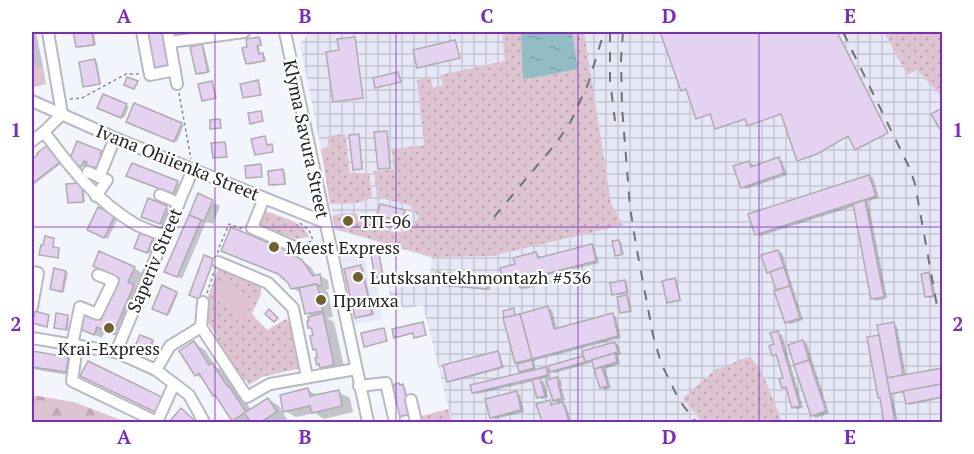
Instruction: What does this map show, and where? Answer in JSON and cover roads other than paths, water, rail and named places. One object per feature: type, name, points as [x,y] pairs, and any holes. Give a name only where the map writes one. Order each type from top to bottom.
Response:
[{"type":"street","points":[[32,141],[62,114],[48,32]]},
{"type":"street","points":[[142,32],[150,75],[175,70]]},
{"type":"street","points":[[177,84],[169,37],[244,32]]},
{"type":"street","name":"Klyma Savura Street","points":[[285,32],[368,423]]},
{"type":"street","name":"Ivana Ohiienka Street","points":[[32,101],[115,138],[324,222]]},
{"type":"street","points":[[44,132],[96,196],[135,224],[165,236]]},
{"type":"street","points":[[99,177],[115,138]]},
{"type":"street","name":"Saperiv Street","points":[[116,352],[193,169]]},
{"type":"street","points":[[88,172],[107,180],[96,196]]},
{"type":"street","points":[[160,195],[179,203]]},
{"type":"street","points":[[264,198],[252,228],[299,249]]},
{"type":"street","points":[[218,262],[268,283],[293,308],[307,377]]},
{"type":"street","points":[[32,272],[38,273],[32,307]]},
{"type":"street","points":[[98,275],[113,281],[97,314],[80,307],[72,381],[157,422],[174,384]]},
{"type":"street","points":[[203,302],[201,327],[247,397],[270,384],[356,369]]},
{"type":"street","points":[[156,370],[170,346],[201,327]]},
{"type":"street","points":[[32,338],[116,352],[156,370],[189,396],[204,423]]},
{"type":"street","points":[[359,386],[386,383],[394,418]]},
{"type":"street","points":[[411,400],[416,423]]},
{"type":"water","points":[[521,32],[572,32],[578,69],[523,79]]},
{"type":"railway","points":[[494,217],[557,142],[571,121],[588,84],[604,32]]},
{"type":"railway","points":[[610,32],[610,80],[615,121]]},
{"type":"railway","points":[[623,32],[622,107],[630,207],[636,245],[653,335],[661,363],[679,400],[696,422]]},
{"type":"railway","points":[[843,32],[910,169],[915,184],[937,306]]},
{"type":"place","name":"ТП-96","points":[[348,221]]},
{"type":"place","name":"Meest Express","points":[[274,247]]},
{"type":"place","name":"Lutsksantekhmontazh #536","points":[[358,277]]},
{"type":"place","name":"Примха","points":[[321,300]]},
{"type":"place","name":"Krai-Express","points":[[109,328]]}]
